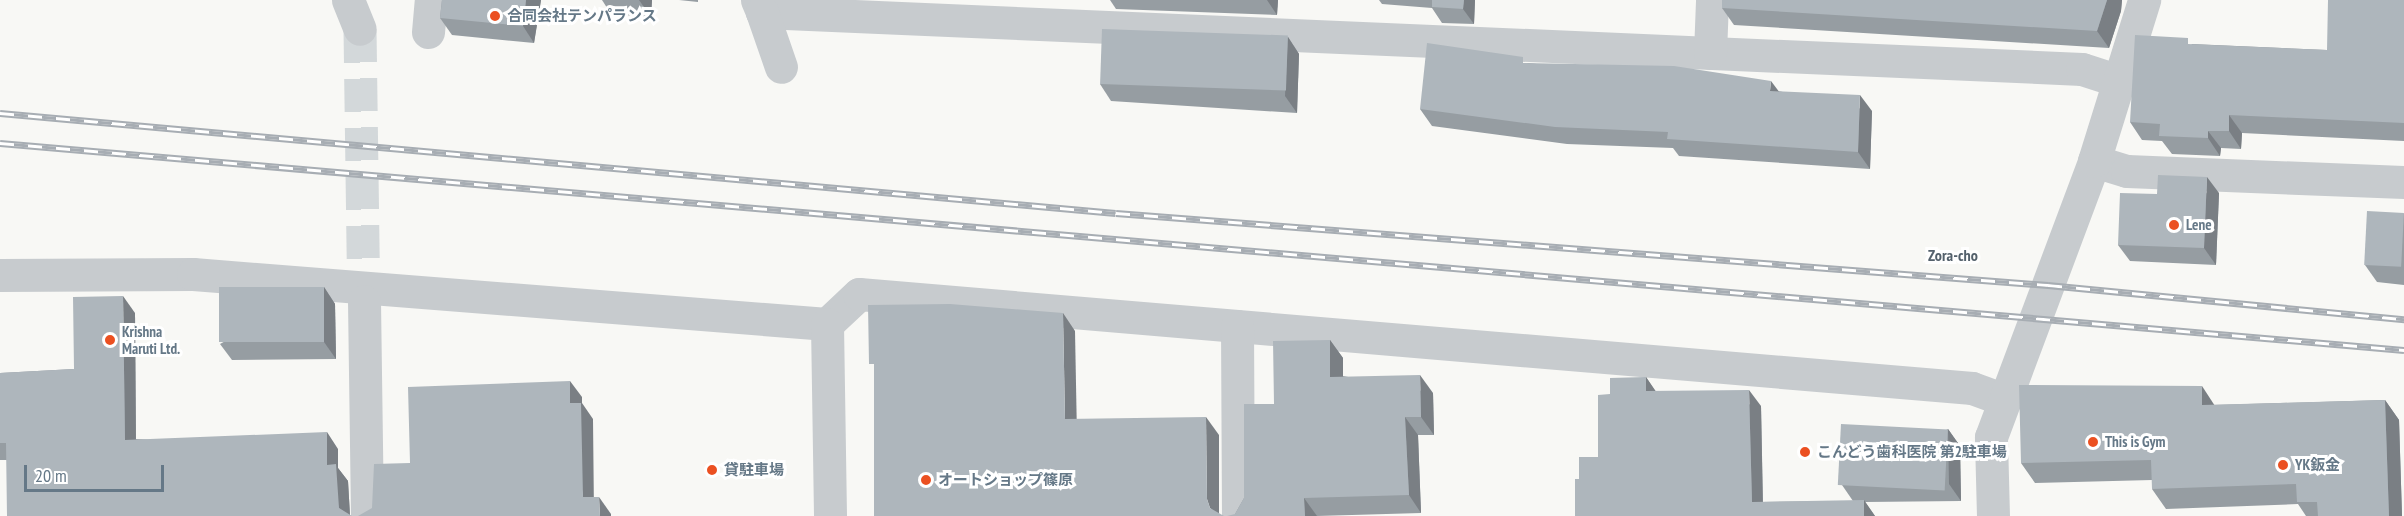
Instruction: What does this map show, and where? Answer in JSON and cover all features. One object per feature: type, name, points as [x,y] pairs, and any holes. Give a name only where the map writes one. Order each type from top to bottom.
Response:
[{"type":"street","points":[[1710,53],[1712,0]]},
{"type":"street","points":[[1993,516],[1991,437],[2094,161],[2144,0]]},
{"type":"street","points":[[781,67],[759,6],[2082,69],[2119,81]]},
{"type":"street","points":[[2094,161],[2127,171],[2404,182]]},
{"type":"street","points":[[0,275],[193,274],[827,324],[859,294],[1972,388],[2005,400]]},
{"type":"street","points":[[364,301],[368,516]]},
{"type":"street","points":[[827,324],[830,516]]},
{"type":"street","points":[[1238,326],[1238,516]]},
{"type":"building","points":[[442,0],[526,0],[523,26],[440,18]]},
{"type":"building","points":[[1432,0],[1464,0],[1463,9],[1432,7]]},
{"type":"building","points":[[1722,0],[2107,0],[2097,31],[1722,8]]},
{"type":"building","points":[[2328,0],[2404,0],[2404,123],[2229,115],[2229,131],[2208,131],[2208,138],[2159,136],[2160,124],[2130,122],[2135,35],[2188,38],[2188,44],[2327,50]]},
{"type":"building","points":[[1102,29],[1288,35],[1286,90],[1100,84]]},
{"type":"building","points":[[1427,43],[1523,57],[1523,63],[1674,66],[1771,81],[1770,91],[1860,95],[1858,152],[1667,139],[1668,132],[1555,127],[1420,109]]},
{"type":"building","points":[[2158,175],[2207,177],[2204,248],[2118,245],[2120,193],[2157,194]]},
{"type":"building","points":[[2367,211],[2404,213],[2401,267],[2364,265]]},
{"type":"building","points":[[219,287],[324,287],[324,342],[219,342]]},
{"type":"building","points":[[123,296],[125,440],[327,432],[327,465],[336,464],[339,508],[352,516],[7,516],[6,443],[0,443],[0,373],[74,369],[73,297]]},
{"type":"building","points":[[950,304],[1063,313],[1065,419],[1206,417],[1207,499],[1210,508],[1224,516],[874,516],[874,364],[869,364],[868,305]]},
{"type":"building","points":[[1330,340],[1330,377],[1420,375],[1421,417],[1405,417],[1409,495],[1304,498],[1305,516],[1227,516],[1235,514],[1244,498],[1244,404],[1274,404],[1273,341]]},
{"type":"building","points":[[1646,377],[1646,391],[1749,390],[1752,502],[1864,500],[1864,516],[1575,516],[1575,479],[1579,479],[1579,457],[1598,457],[1598,395],[1610,394],[1610,378]]},
{"type":"building","points":[[570,381],[570,403],[581,403],[583,497],[599,497],[600,516],[358,516],[372,508],[374,464],[410,463],[408,387]]},
{"type":"building","points":[[2019,385],[2202,386],[2202,405],[2385,400],[2389,516],[2318,516],[2317,502],[2297,502],[2296,484],[2152,489],[2151,460],[2021,463]]},
{"type":"building","points":[[1841,424],[1948,430],[1945,491],[1838,485]]},
{"type":"tunnel","points":[[360,29],[364,301]]},
{"type":"railway","points":[[0,113],[1116,213],[2048,285],[2404,319]]},
{"type":"railway","points":[[0,143],[2404,350]]},
{"type":"place","name":"合同会社テンパランス","points":[[495,16]]},
{"type":"place","name":"Lene","points":[[2174,225]]},
{"type":"place","name":"Krishna Maruti Ltd.","points":[[110,340]]},
{"type":"place","name":"This is Gym","points":[[2093,442]]},
{"type":"place","name":"こんどう歯科医院 第2駐車場","points":[[1805,452]]},
{"type":"place","name":"YK鈑金","points":[[2283,465]]},
{"type":"place","name":"貸駐車場","points":[[712,470]]},
{"type":"place","name":"オートショップ篠原","points":[[926,480]]},
{"type":"district","name":"Zora-cho","points":[[1953,255]]}]
